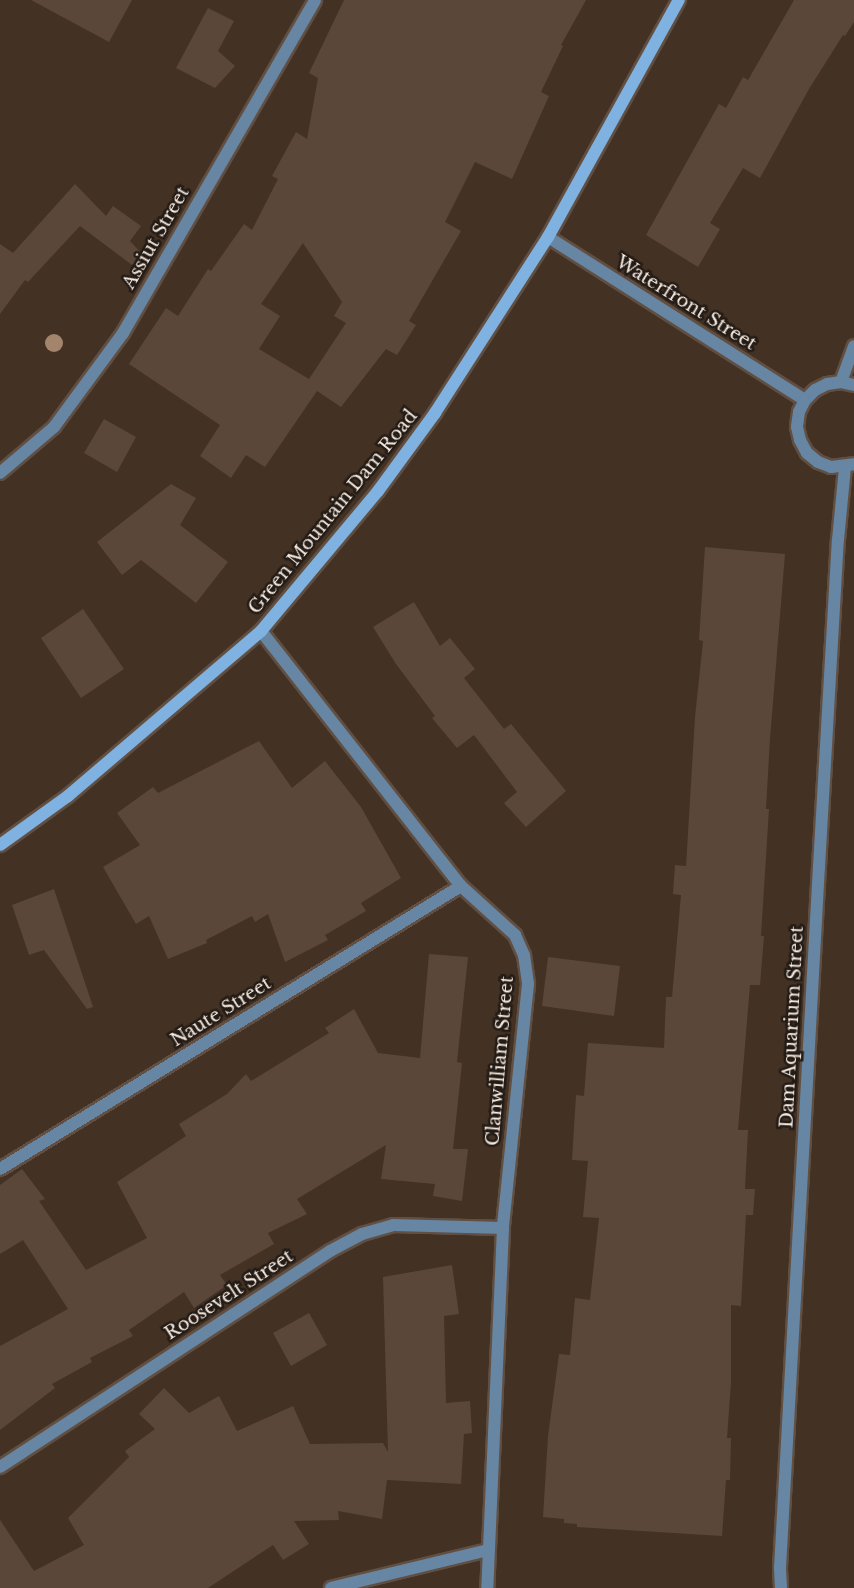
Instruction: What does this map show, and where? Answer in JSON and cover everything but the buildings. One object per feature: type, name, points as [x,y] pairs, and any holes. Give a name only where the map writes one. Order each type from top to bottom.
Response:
[{"type":"street","name":"Assiut Street","points":[[0,473],[54,427],[123,333],[315,0]]},
{"type":"street","name":"Green Mountain Dam Road","points":[[0,845],[68,796],[261,631],[378,491],[435,413],[548,237],[679,0]]},
{"type":"street","name":"Waterfront Street","points":[[548,237],[805,400]]},
{"type":"street","points":[[841,382],[854,346]]},
{"type":"street","points":[[849,466],[831,467],[818,462],[807,453],[796,427],[799,412],[805,400],[815,390],[827,384],[841,382],[854,385]]},
{"type":"street","name":"Dam Aquarium Street","points":[[781,1588],[780,1557],[826,738],[849,466]]},
{"type":"street","name":"Clanwilliam Street","points":[[261,631],[461,886],[515,935],[524,955],[528,984],[503,1228],[487,1588]]},
{"type":"street","name":"Naute Street","points":[[0,1169],[461,886]]},
{"type":"street","name":"Roosevelt Street","points":[[0,1467],[330,1251],[362,1234],[393,1225],[503,1228]]},
{"type":"street","points":[[331,1588],[488,1550]]}]
